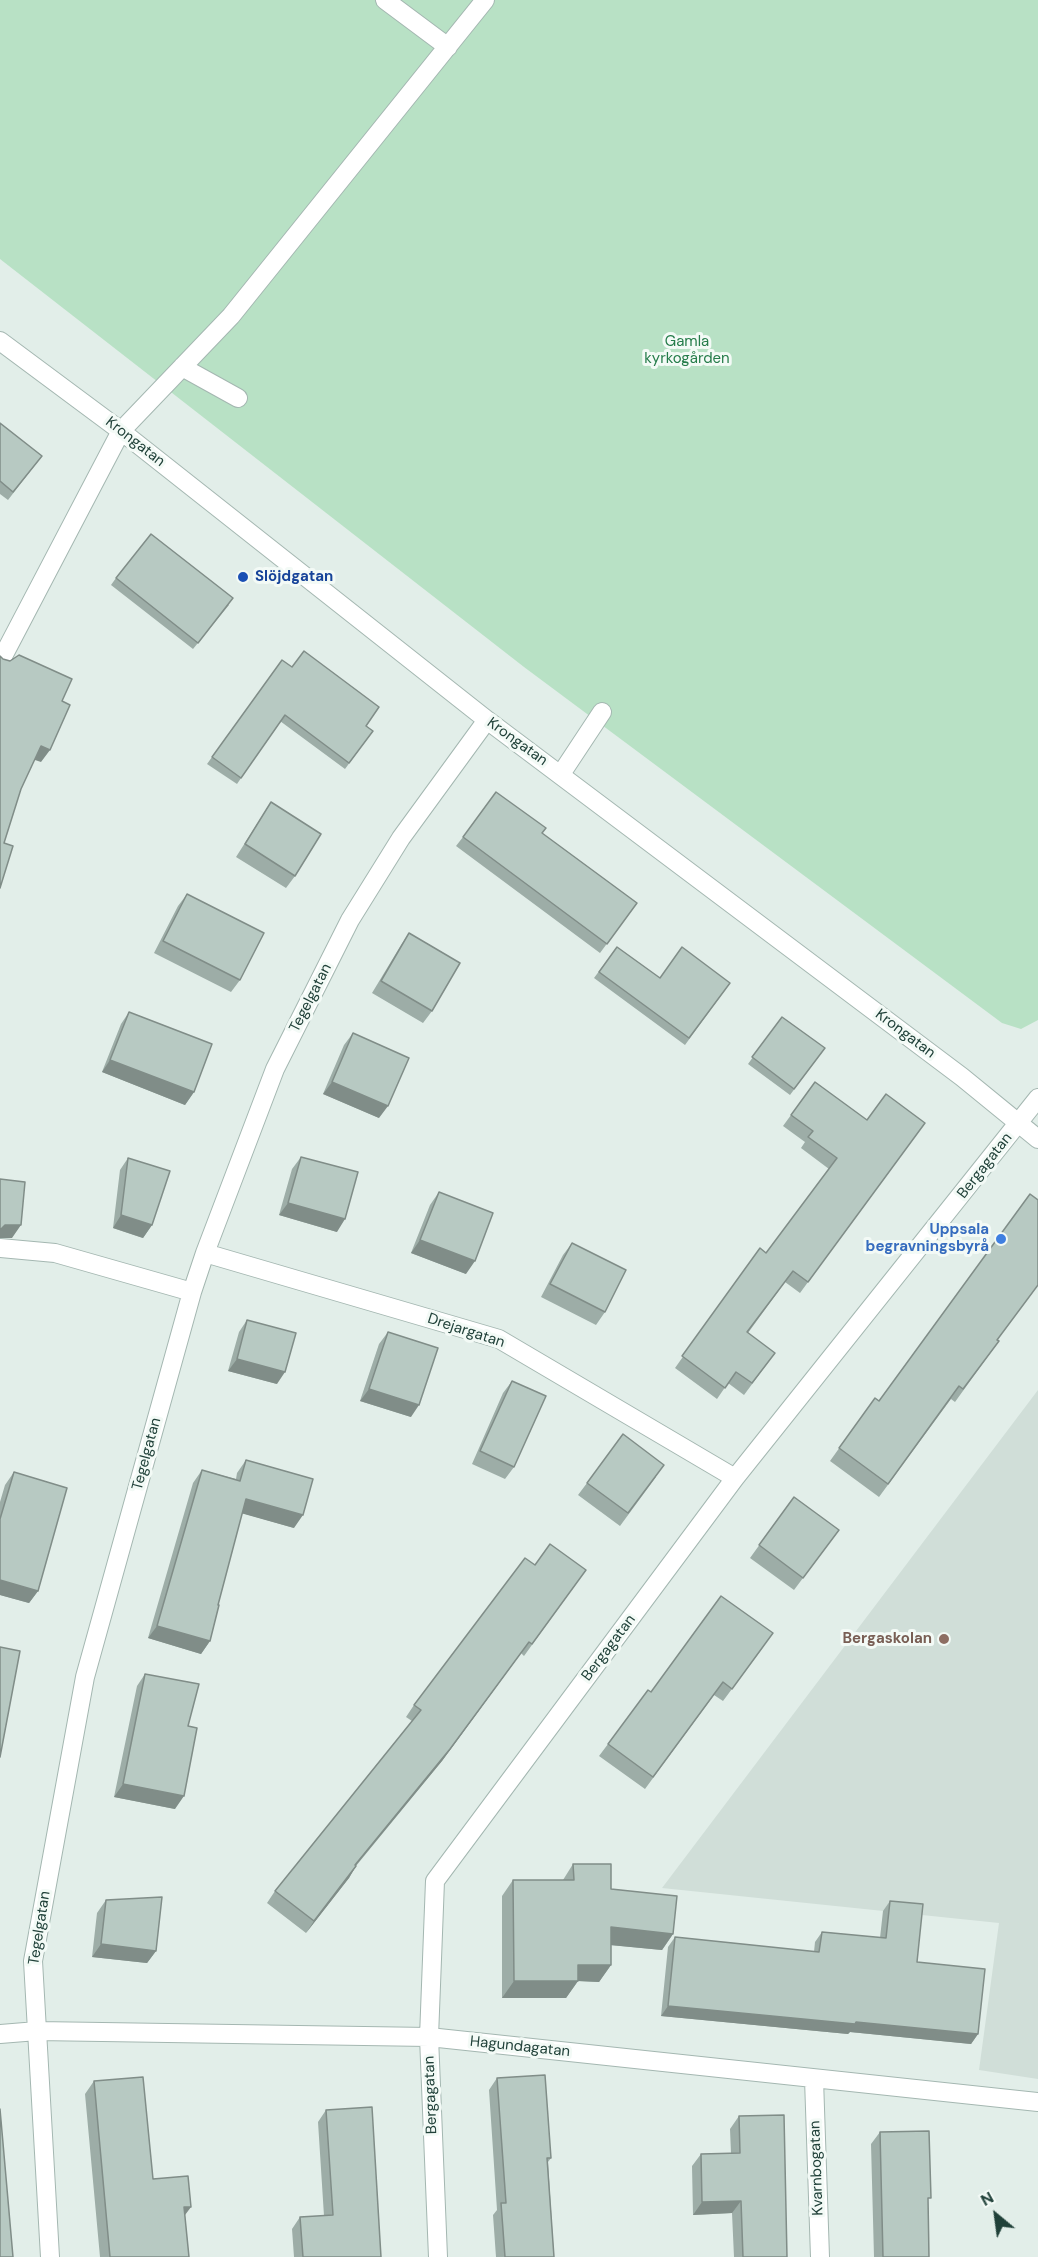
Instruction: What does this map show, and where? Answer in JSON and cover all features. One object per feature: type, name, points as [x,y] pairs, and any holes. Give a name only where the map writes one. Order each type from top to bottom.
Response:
[{"type":"street","points":[[385,0],[448,47]]},
{"type":"street","points":[[0,662],[121,431],[231,316],[484,0]]},
{"type":"street","name":"Krongatan","points":[[0,341],[121,431],[487,720],[962,1077],[1038,1138]]},
{"type":"street","points":[[182,367],[238,398]]},
{"type":"street","points":[[561,774],[602,712]]},
{"type":"street","name":"Tegelgatan","points":[[50,2257],[33,1961],[85,1677],[192,1292],[275,1069],[350,920],[401,838],[487,720]]},
{"type":"street","name":"Bergagatan","points":[[438,2257],[429,2037],[435,1881],[735,1478],[1038,1098]]},
{"type":"street","points":[[0,1248],[55,1253],[192,1292]]},
{"type":"street","name":"Drejargatan","points":[[205,1253],[499,1339],[735,1478]]},
{"type":"street","name":"Hagundagatan","points":[[0,2034],[37,2031],[429,2037],[814,2079],[993,2095],[1038,2102]]},
{"type":"street","name":"Kvarnbogatan","points":[[814,2079],[820,2257]]},
{"type":"shaded area","name":"Bergaskolan","points":[[1038,1390],[1038,2079],[979,2070],[999,1923],[662,1888]]},
{"type":"green space","name":"Gamla kyrkogården","points":[[0,0],[1038,0],[1038,1020],[1021,1029],[1002,1023],[524,667],[0,259]]},
{"type":"building","points":[[0,423],[42,456],[13,492],[0,481]]},
{"type":"building","points":[[151,534],[233,598],[198,643],[116,578]]},
{"type":"building","points":[[304,651],[379,707],[366,726],[373,731],[349,763],[285,715],[241,778],[212,757],[282,660],[292,667]]},
{"type":"building","points":[[19,655],[72,679],[62,701],[70,705],[50,750],[41,746],[21,789],[4,843],[13,846],[0,888],[0,656],[10,661]]},
{"type":"building","points":[[496,792],[546,828],[542,833],[637,903],[607,944],[463,837]]},
{"type":"building","points":[[271,802],[321,834],[295,876],[245,844]]},
{"type":"building","points":[[187,894],[264,933],[240,980],[163,941]]},
{"type":"building","points":[[409,933],[460,963],[432,1011],[381,981]]},
{"type":"building","points":[[617,947],[660,978],[682,947],[730,983],[689,1038],[599,972]]},
{"type":"building","points":[[129,1012],[212,1044],[194,1092],[110,1060]]},
{"type":"building","points":[[782,1017],[825,1048],[794,1089],[752,1057]]},
{"type":"building","points":[[353,1033],[409,1058],[388,1106],[332,1082]]},
{"type":"building","points":[[815,1082],[867,1120],[886,1094],[925,1123],[808,1282],[793,1271],[747,1332],[775,1353],[752,1383],[736,1372],[725,1388],[682,1356],[760,1248],[766,1253],[837,1158],[808,1137],[813,1131],[791,1115]]},
{"type":"building","points":[[301,1157],[358,1172],[345,1219],[288,1203]]},
{"type":"building","points":[[128,1158],[170,1171],[152,1225],[121,1215]]},
{"type":"building","points":[[0,1179],[25,1182],[21,1225],[5,1225],[0,1230]]},
{"type":"building","points":[[439,1192],[493,1213],[475,1261],[420,1240]]},
{"type":"building","points":[[1030,1194],[1038,1200],[1038,1285],[963,1389],[959,1386],[888,1484],[839,1448],[875,1398],[879,1401]]},
{"type":"building","points":[[572,1243],[626,1270],[605,1312],[550,1284]]},
{"type":"building","points":[[247,1320],[296,1333],[285,1372],[237,1359]]},
{"type":"building","points":[[388,1332],[438,1348],[419,1405],[369,1389]]},
{"type":"building","points":[[512,1381],[546,1396],[514,1467],[480,1451]]},
{"type":"building","points":[[623,1434],[664,1465],[628,1513],[587,1483]]},
{"type":"building","points":[[246,1460],[313,1479],[303,1515],[246,1499],[210,1641],[157,1626],[202,1470],[240,1481]]},
{"type":"building","points":[[14,1472],[67,1488],[38,1591],[0,1580],[0,1519]]},
{"type":"building","points":[[794,1497],[839,1530],[803,1578],[759,1545]]},
{"type":"building","points":[[550,1544],[586,1570],[532,1644],[529,1642],[450,1749],[355,1865],[314,1921],[275,1891],[421,1710],[414,1705],[525,1558],[535,1565]]},
{"type":"building","points":[[721,1596],[773,1633],[732,1689],[723,1682],[653,1777],[608,1744],[648,1690],[651,1692]]},
{"type":"building","points":[[0,1647],[20,1651],[0,1757]]},
{"type":"building","points":[[145,1674],[199,1684],[188,1726],[197,1728],[184,1796],[123,1784]]},
{"type":"building","points":[[573,1864],[611,1864],[611,1889],[677,1896],[673,1934],[611,1927],[611,1965],[578,1965],[578,1981],[514,1981],[513,1880],[574,1880]]},
{"type":"building","points":[[162,1897],[156,1951],[101,1944],[106,1900]]},
{"type":"building","points":[[890,1901],[923,1904],[917,1962],[985,1969],[978,2034],[668,2006],[675,1937],[819,1952],[822,1932],[886,1938]]},
{"type":"building","points":[[545,2075],[551,2158],[547,2158],[554,2257],[505,2257],[501,2203],[506,2203],[497,2078]]},
{"type":"building","points":[[143,2077],[153,2179],[188,2176],[191,2207],[184,2207],[189,2257],[110,2257],[94,2081]]},
{"type":"building","points":[[372,2107],[381,2257],[303,2257],[300,2217],[333,2215],[326,2110]]},
{"type":"building","points":[[0,2109],[13,2257],[0,2257]]},
{"type":"building","points":[[784,2115],[787,2257],[743,2257],[741,2201],[702,2202],[701,2154],[740,2153],[739,2116]]},
{"type":"building","points":[[929,2131],[931,2198],[928,2198],[929,2257],[883,2257],[880,2132]]},
{"type":"place","name":"Slöjdgatan","points":[[243,577]]},
{"type":"place","name":"Uppsala begravningsbyrå","points":[[1001,1239]]},
{"type":"place","name":"Bergaskolan","points":[[944,1639]]}]
